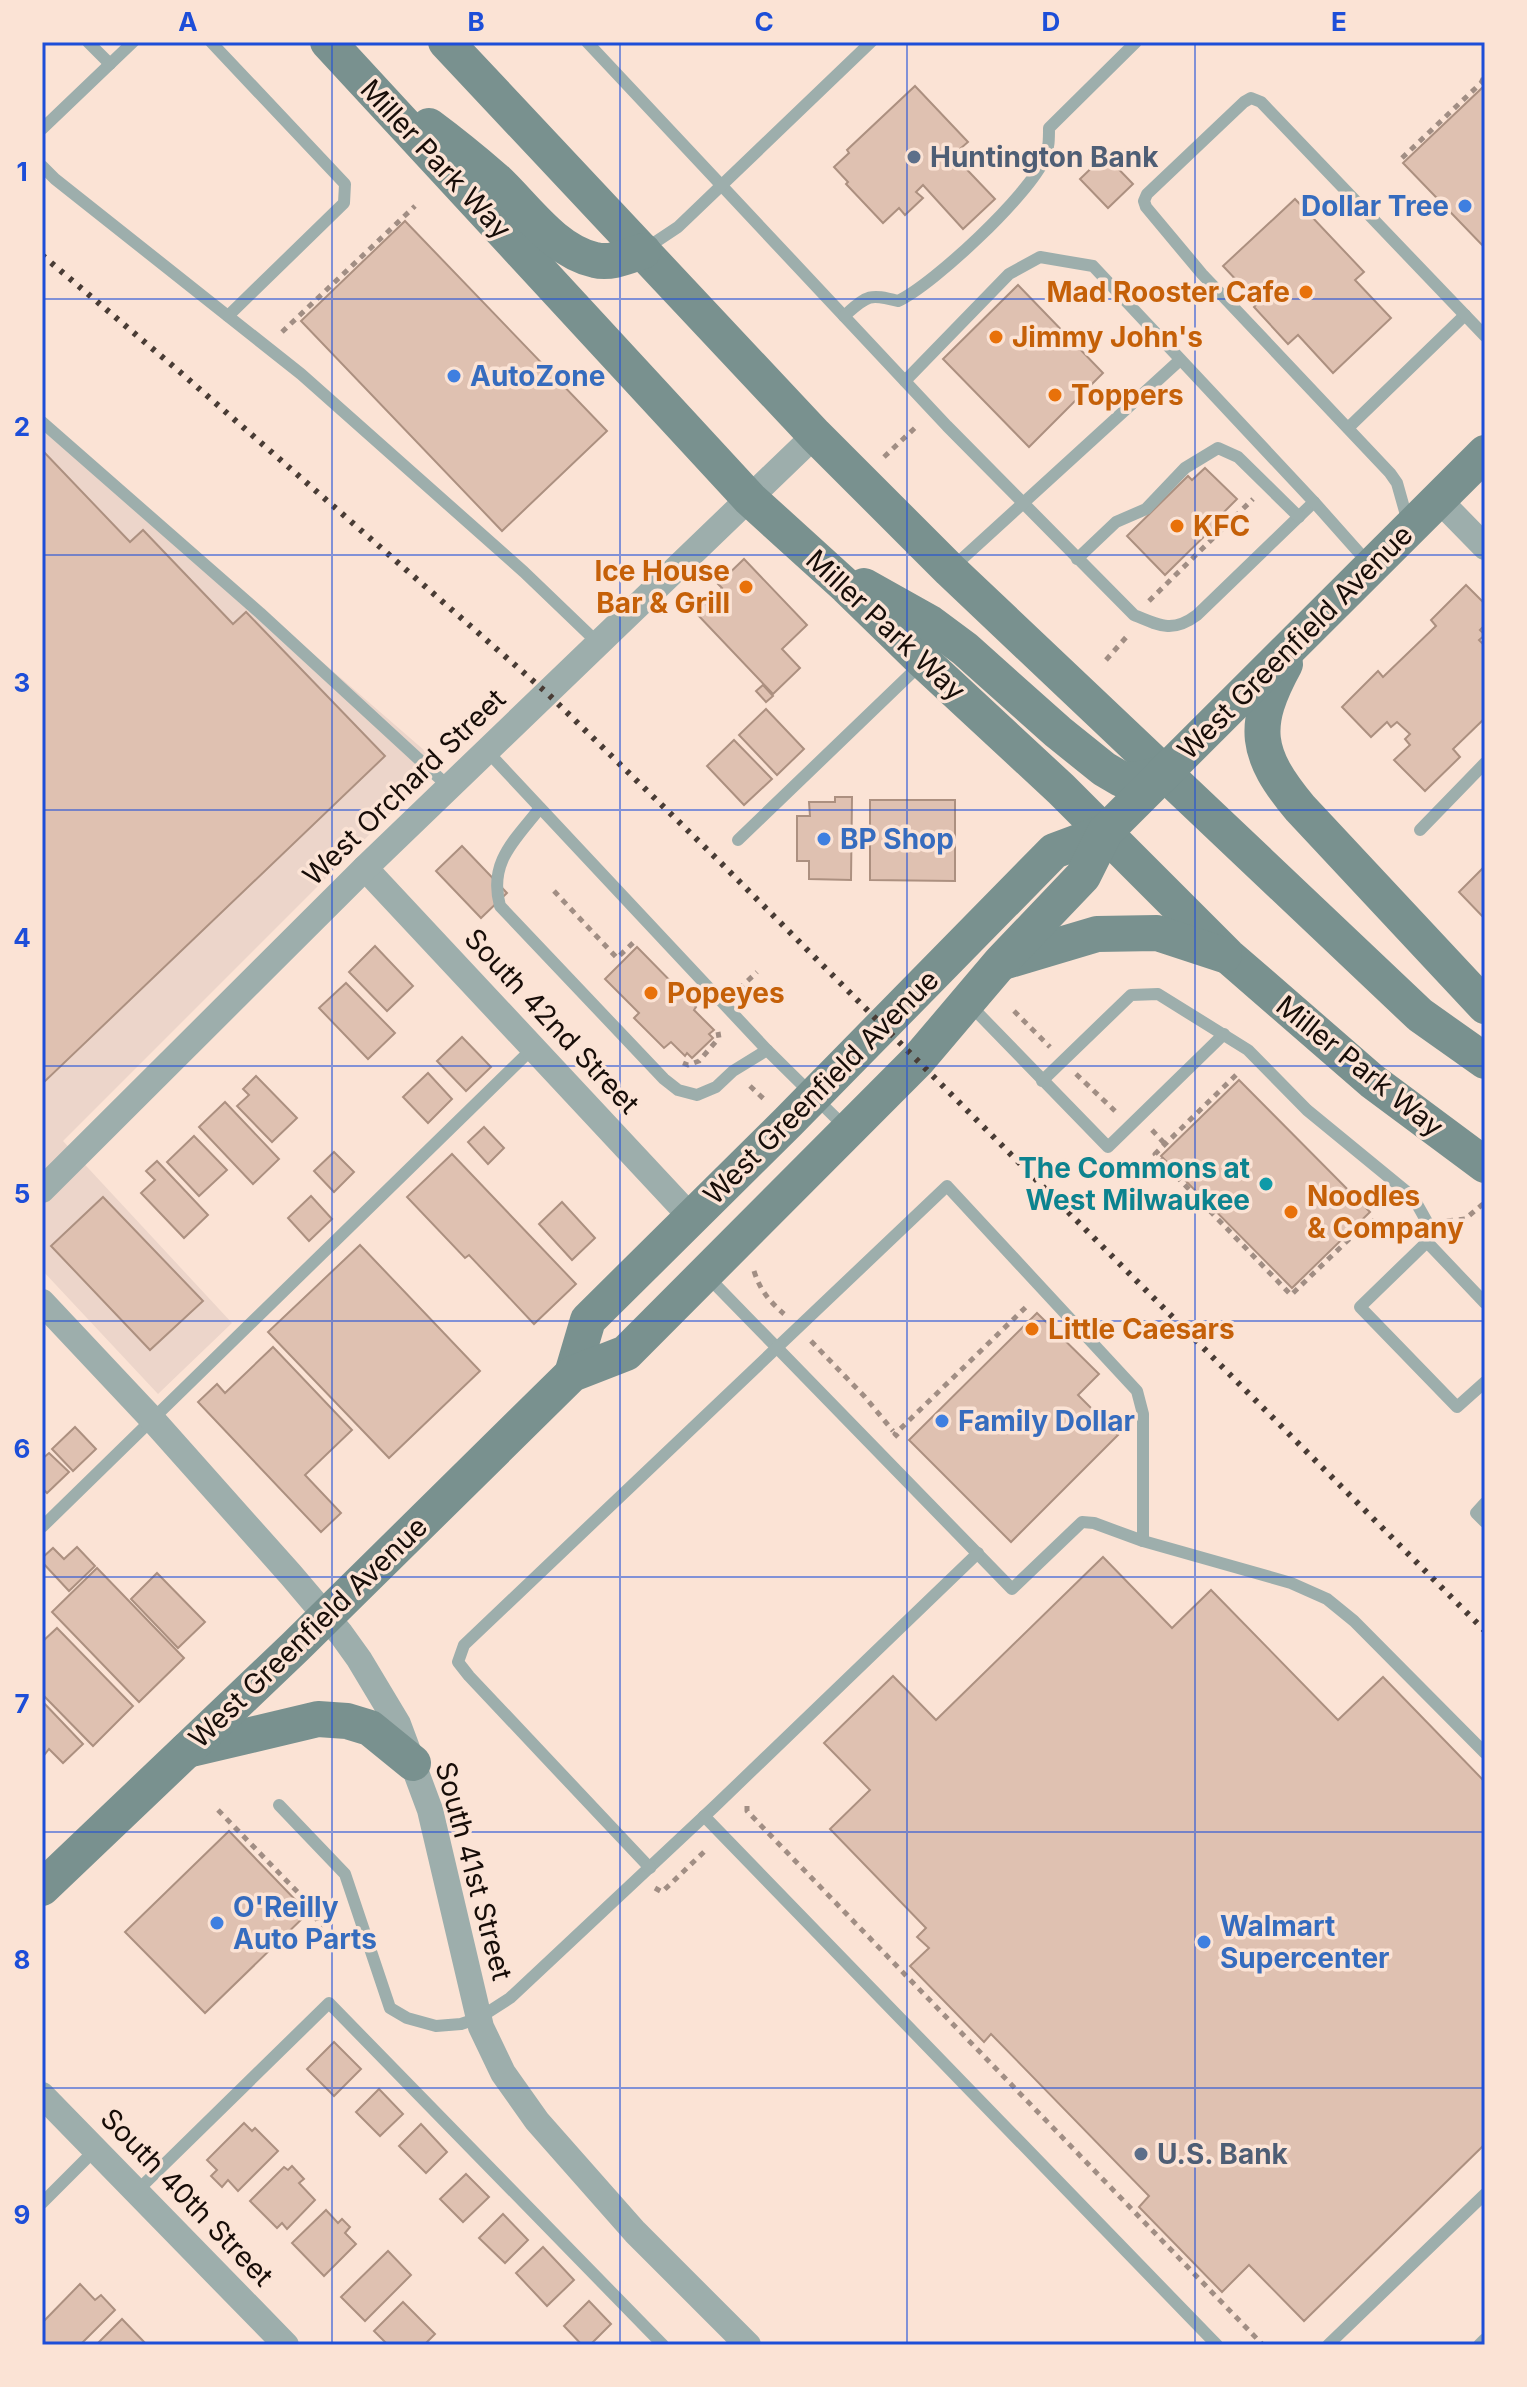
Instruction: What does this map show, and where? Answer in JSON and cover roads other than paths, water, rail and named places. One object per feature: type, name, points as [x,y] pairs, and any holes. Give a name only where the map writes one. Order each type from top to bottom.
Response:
[{"type":"main road","name":"Miller Park Way","points":[[328,42],[750,499],[824,565],[1105,832],[1228,956],[1372,1081],[1485,1165]]},
{"type":"main road","points":[[446,42],[815,435],[950,570],[1420,1015],[1485,1061]]},
{"type":"main road","points":[[356,73],[454,144],[552,236],[577,254],[598,261],[618,260],[643,251]]},
{"type":"main road","name":"West Greenfield Avenue","points":[[42,1888],[572,1374],[626,1353],[706,1275],[917,1061],[1001,962],[1083,876],[1105,832],[1485,453]]},
{"type":"main road","points":[[824,565],[930,623],[965,649],[1104,769],[1121,779],[1135,780],[1164,773]]},
{"type":"main road","points":[[1298,641],[1266,705],[1262,741],[1266,759],[1300,808],[1485,1006]]},
{"type":"main road","name":"West Greenfield Avenue","points":[[572,1374],[588,1320],[814,1097],[1054,851],[1105,832]]},
{"type":"main road","points":[[1001,962],[1097,934],[1157,933],[1228,956]]},
{"type":"main road","points":[[185,1750],[318,1719],[347,1721],[370,1728],[413,1763]]},
{"type":"street","name":"West Orchard Street","points":[[42,1190],[365,868],[815,435]]},
{"type":"street","points":[[1439,500],[1485,547]]},
{"type":"street","name":"South 42nd Street","points":[[365,868],[692,1218]]},
{"type":"street","name":"South 41st Street","points":[[42,1302],[152,1419],[350,1646],[398,1724],[430,1810],[481,2027],[503,2073],[537,2121],[635,2232],[748,2345]]},
{"type":"street","name":"South 40th Street","points":[[42,2095],[286,2345]]},
{"type":"lane","points":[[88,42],[110,64]]},
{"type":"lane","points":[[42,129],[133,42]]},
{"type":"lane","points":[[211,42],[345,184],[344,203],[228,316]]},
{"type":"lane","points":[[587,42],[933,411],[1113,596],[1140,617],[1153,624],[1173,627],[1185,624],[1314,502]]},
{"type":"lane","points":[[643,251],[678,227],[871,42]]},
{"type":"lane","points":[[844,316],[864,299],[876,296],[898,301],[914,294],[985,231],[1025,190],[1044,161],[1049,146],[1049,128],[1136,42]]},
{"type":"lane","points":[[1410,529],[1393,477],[1202,274],[1144,201],[1147,194],[1251,98],[1261,102],[1485,336]]},
{"type":"lane","points":[[42,166],[301,374],[524,572],[599,644]]},
{"type":"lane","points":[[905,381],[1009,274],[1040,257],[1093,266],[1372,567]]},
{"type":"lane","points":[[1348,428],[1465,315]]},
{"type":"lane","points":[[950,570],[1180,360]]},
{"type":"lane","points":[[42,422],[260,613],[449,787]]},
{"type":"lane","points":[[1077,559],[1116,522],[1146,509],[1185,468],[1218,448],[1238,457],[1299,517]]},
{"type":"lane","points":[[738,840],[923,661]]},
{"type":"lane","points":[[487,751],[767,1050],[848,1131]]},
{"type":"lane","points":[[1420,830],[1485,763]]},
{"type":"lane","points":[[540,808],[506,851],[497,874],[496,891],[500,906],[511,918],[678,1090],[697,1095],[716,1087],[733,1071],[767,1050]]},
{"type":"lane","points":[[1042,1081],[1131,995],[1158,994],[1248,1050],[1307,1110],[1413,1197],[1427,1222],[1427,1242],[1485,1303]]},
{"type":"lane","points":[[968,1003],[1108,1147],[1224,1034]]},
{"type":"lane","points":[[42,1527],[534,1047]]},
{"type":"lane","points":[[650,1868],[458,1662],[464,1645],[947,1186],[1137,1391],[1143,1414],[1143,1541]]},
{"type":"lane","points":[[1427,1242],[1360,1307],[1457,1407],[1485,1382]]},
{"type":"lane","points":[[706,1275],[1012,1589],[1082,1522],[1094,1523],[1143,1541],[1291,1583],[1327,1599],[1354,1621],[1485,1753]]},
{"type":"lane","points":[[279,1805],[345,1874],[390,2008],[407,2018],[436,2026],[461,2024],[479,2018],[521,1988],[650,1868],[978,1553]]},
{"type":"lane","points":[[704,1816],[1217,2345]]},
{"type":"lane","points":[[137,2191],[329,2003],[663,2345]]},
{"type":"lane","points":[[42,2203],[96,2149]]},
{"type":"lane","points":[[1328,2345],[1485,2194]]},
{"type":"lane","points":[[1479,2345],[1485,2339]]},
{"type":"railway","points":[[42,255],[547,693],[717,859],[1485,1631]]},
{"type":"place","name":"Huntington Bank","points":[[914,157]]},
{"type":"place","name":"Dollar Tree","points":[[1465,206]]},
{"type":"place","name":"Mad Rooster Cafe","points":[[1306,292]]},
{"type":"place","name":"Jimmy John's","points":[[996,337]]},
{"type":"place","name":"AutoZone","points":[[454,376]]},
{"type":"place","name":"Toppers","points":[[1055,395]]},
{"type":"place","name":"KFC","points":[[1177,526]]},
{"type":"place","name":"Ice House Bar & Grill","points":[[746,587]]},
{"type":"place","name":"BP Shop","points":[[824,839]]},
{"type":"place","name":"Popeyes","points":[[651,993]]},
{"type":"place","name":"The Commons at West Milwaukee","points":[[1266,1184]]},
{"type":"place","name":"Noodles & Company","points":[[1291,1212]]},
{"type":"place","name":"Little Caesars","points":[[1032,1329]]},
{"type":"place","name":"Family Dollar","points":[[942,1421]]},
{"type":"place","name":"O'Reilly Auto Parts","points":[[217,1923]]},
{"type":"place","name":"Walmart Supercenter","points":[[1204,1942]]},
{"type":"place","name":"U.S. Bank","points":[[1141,2154]]}]
